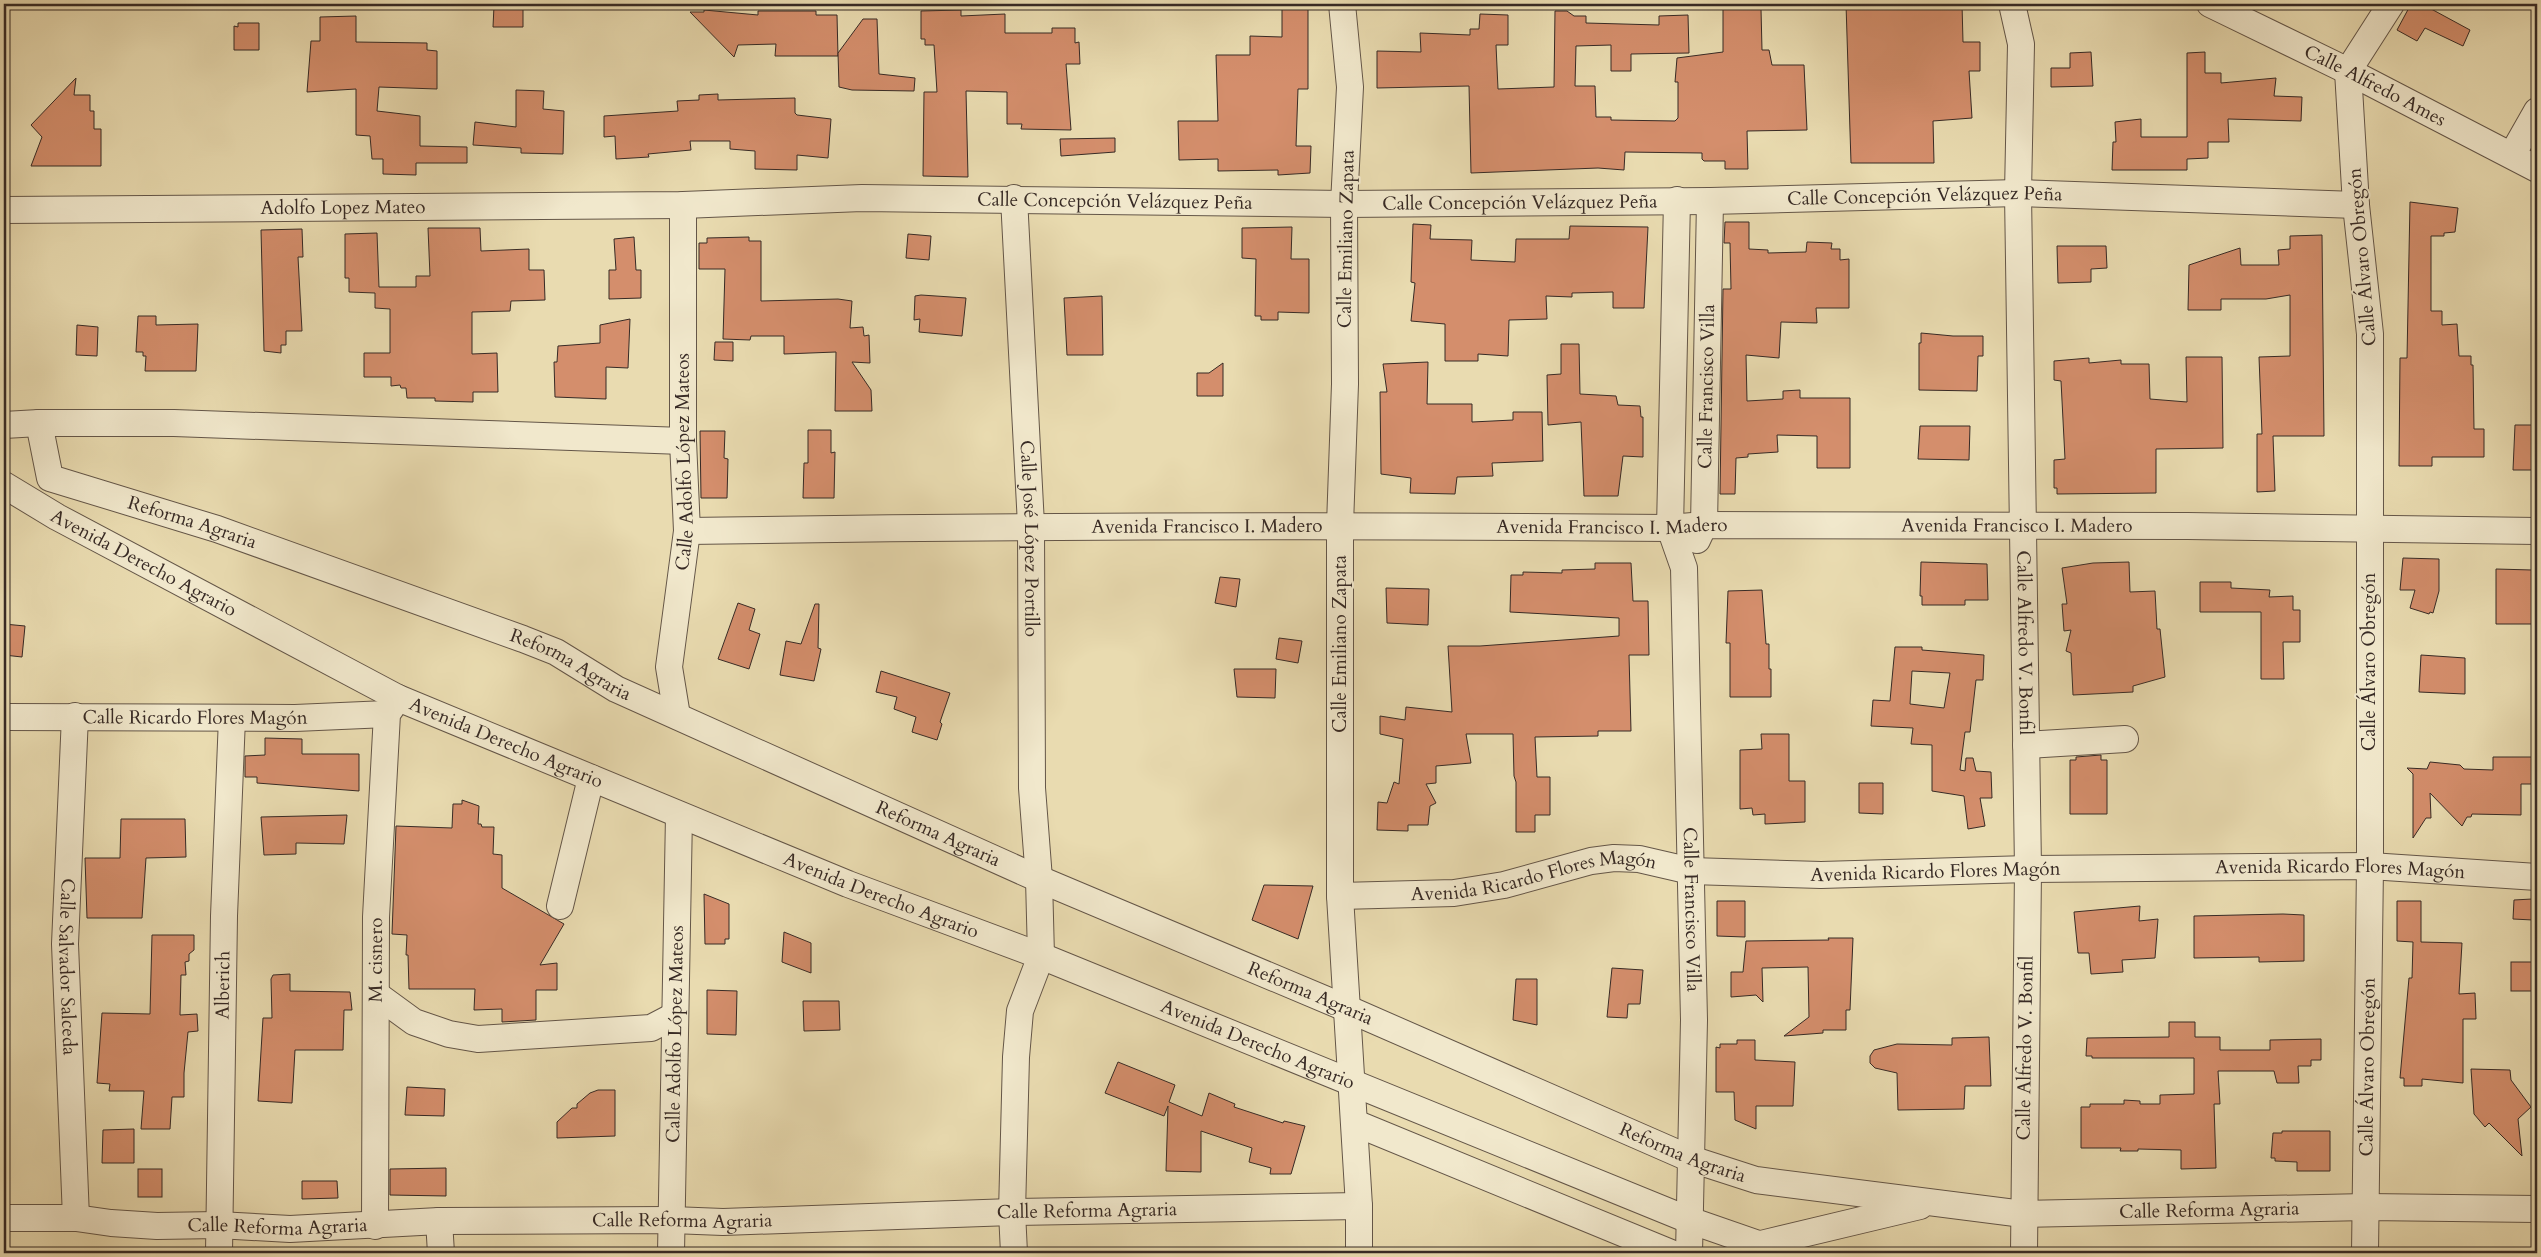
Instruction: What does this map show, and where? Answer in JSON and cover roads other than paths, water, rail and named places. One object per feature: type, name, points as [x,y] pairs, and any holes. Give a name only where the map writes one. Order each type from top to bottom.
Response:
[{"type":"street","name":"Calle Emiliano Zapata","points":[[1342,4],[1350,87],[1344,204],[1345,384],[1340,525],[1340,896],[1360,1206],[1359,1253]]},
{"type":"street","name":"Calle Alfredo V. Bonfil","points":[[2012,4],[2021,44],[2018,193],[2028,869],[2022,1214],[2024,1253]]},
{"type":"street","points":[[2348,71],[2390,4]]},
{"type":"street","name":"Calle Alfredo Ames","points":[[2219,6],[2537,169]]},
{"type":"street","name":"Calle Álvaro Obregón","points":[[2348,71],[2356,205],[2370,334],[2370,866],[2365,1253]]},
{"type":"street","points":[[2512,155],[2537,111]]},
{"type":"street","name":"Calle Concepción Velázquez Peña","points":[[683,205],[862,198],[1014,198],[1344,204],[1710,201],[2018,193],[2356,205]]},
{"type":"street","name":"Calle José López Portillo","points":[[1014,198],[1031,525],[1032,788],[1039,879],[1041,956]]},
{"type":"street","name":"Calle Francisco Villa","points":[[1677,200],[1670,528],[1684,568],[1694,1020],[1689,1253]]},
{"type":"street","name":"Calle Francisco Villa","points":[[1684,568],[1704,525],[1710,201]]},
{"type":"street","name":"Adolfo Lopez Mateo","points":[[4,210],[683,205]]},
{"type":"street","name":"Calle Adolfo López Mateos","points":[[677,716],[669,666],[687,531],[683,441],[683,205]]},
{"type":"street","points":[[4,425],[39,423],[174,423],[683,441]]},
{"type":"street","points":[[39,423],[56,517]]},
{"type":"street","name":"Reforma Agraria","points":[[50,478],[217,529],[523,638],[556,652],[616,689],[1039,879],[1348,1009],[1691,1159],[1756,1180],[1882,1195]]},
{"type":"street","name":"Avenida Derecho Agrario","points":[[4,484],[56,517],[393,706],[591,778],[848,884],[1041,956],[1689,1220],[1773,1249]]},
{"type":"street","name":"Avenida Francisco I. Madero","points":[[687,531],[1031,525],[1670,528],[1704,525],[2369,528],[2537,531]]},
{"type":"street","name":"Calle Ricardo Flores Magón","points":[[4,717],[295,718],[393,706]]},
{"type":"street","name":"M. cisnero","points":[[375,1226],[376,916],[393,706]]},
{"type":"street","name":"Calle Salvador Salceda","points":[[75,716],[65,944],[76,1218]]},
{"type":"street","name":"Alberich","points":[[219,1253],[224,916],[232,718]]},
{"type":"street","points":[[2026,744],[2125,739]]},
{"type":"street","points":[[560,906],[591,778]]},
{"type":"street","name":"Calle Adolfo López Mateos","points":[[671,1253],[679,815]]},
{"type":"street","name":"Avenida Ricardo Flores Magón","points":[[1340,896],[1454,893],[1504,885],[1591,861],[1614,858],[1639,859],[1691,870],[1821,875],[2028,869],[2370,866],[2537,876]]},
{"type":"street","points":[[1014,1253],[1012,1212],[1016,1057],[1020,1011],[1041,956]]},
{"type":"street","points":[[377,995],[414,1022],[449,1034],[478,1039],[651,1028],[674,1016]]},
{"type":"street","points":[[1355,1123],[1671,1253]]},
{"type":"street","name":"Calle Reforma Agraria","points":[[1882,1195],[2022,1214],[2366,1207],[2537,1209]]},
{"type":"street","points":[[1773,1249],[1933,1202]]},
{"type":"street","name":"Calle Reforma Agraria","points":[[4,1218],[76,1218],[111,1223],[157,1226],[218,1225],[290,1228],[375,1226],[439,1221],[672,1220],[723,1222],[1012,1212],[1360,1206]]},
{"type":"street","points":[[439,1221],[441,1253]]}]
